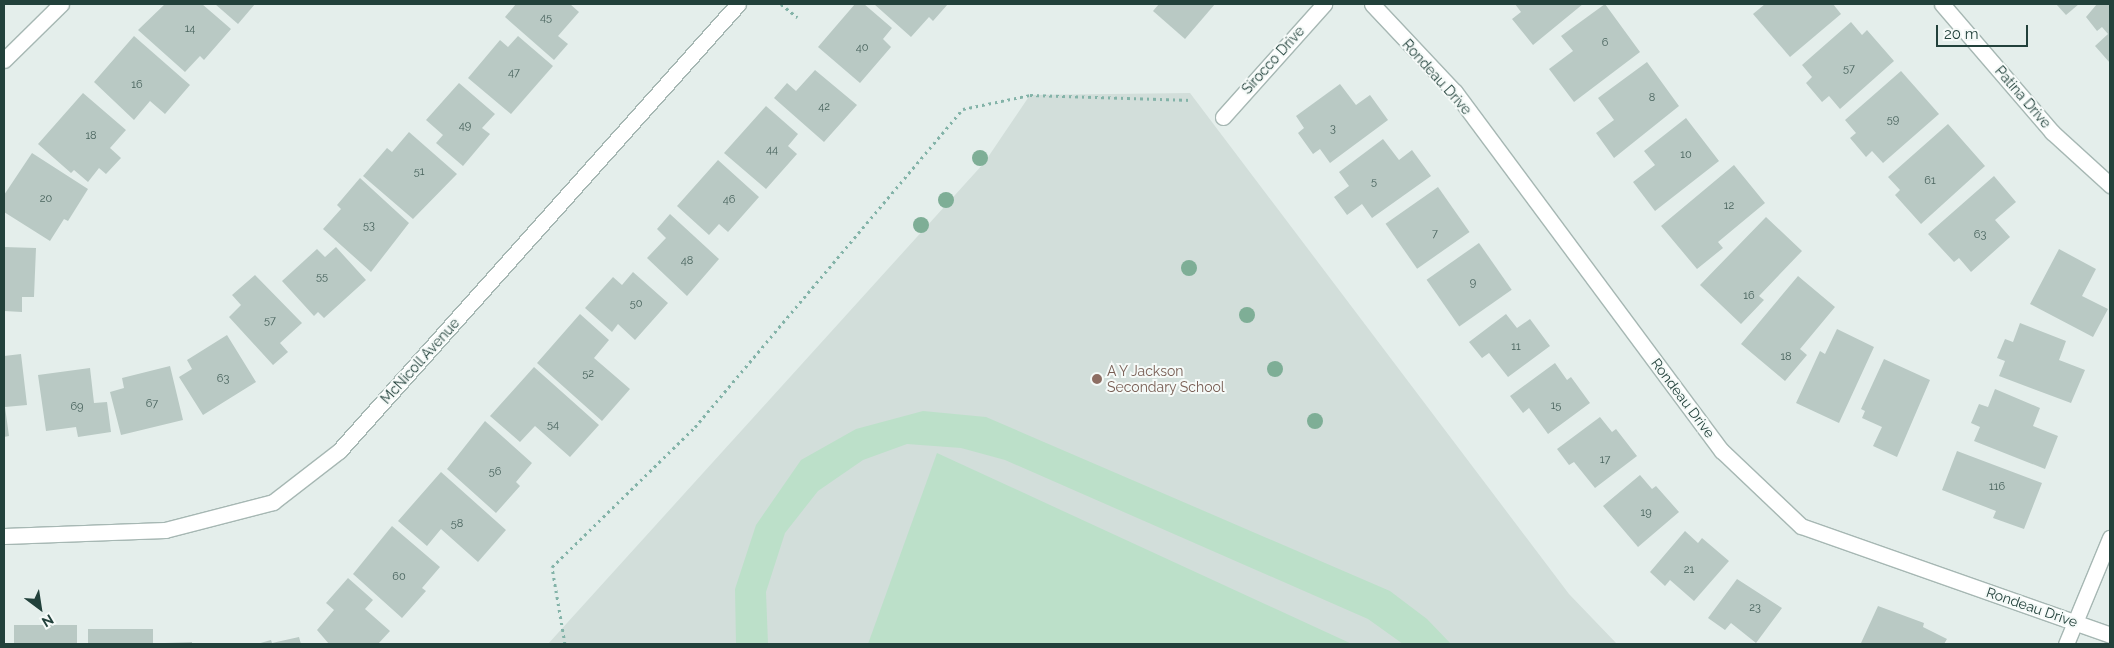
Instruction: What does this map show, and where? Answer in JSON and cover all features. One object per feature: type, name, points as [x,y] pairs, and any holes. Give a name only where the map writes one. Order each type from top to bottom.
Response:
[{"type":"street","points":[[4,60],[61,4]]},
{"type":"street","name":"McNicoll Avenue","points":[[4,536],[165,530],[274,502],[340,451],[738,4]]},
{"type":"street","name":"Sirocco Drive","points":[[1223,117],[1324,4]]},
{"type":"street","name":"Rondeau Drive","points":[[1372,4],[1455,92],[1722,451],[1801,526],[2110,635]]},
{"type":"street","name":"Patina Drive","points":[[1942,4],[2052,132],[2110,185]]},
{"type":"street","points":[[2066,644],[2077,622],[2110,538]]},
{"type":"path","points":[[781,4],[797,17]]},
{"type":"path","points":[[565,644],[552,567],[694,427],[963,108],[1030,95],[1192,100]]},
{"type":"shaded area","name":"A Y Jackson Secondary School","points":[[1190,93],[1569,594],[1617,644],[548,644],[984,163],[1030,95]]},
{"type":"green space","points":[[923,411],[986,417],[1390,591],[1427,619],[1451,644],[1403,644],[1368,619],[1005,460],[961,448],[907,444],[863,460],[818,491],[785,533],[766,592],[768,644],[736,644],[735,589],[756,525],[801,460],[856,429]]},
{"type":"green space","points":[[937,453],[1352,644],[868,644]]},
{"type":"building","points":[[165,4],[202,4],[231,29],[204,60],[200,56],[185,72],[138,30]]},
{"type":"building","points":[[215,4],[255,4],[238,24]]},
{"type":"building","points":[[516,4],[570,4],[579,12],[558,36],[568,44],[554,60],[505,17]]},
{"type":"building","points":[[855,4],[864,4],[892,28],[883,39],[891,47],[860,83],[818,47]]},
{"type":"building","points":[[874,4],[948,4],[933,21],[929,17],[911,37]]},
{"type":"building","points":[[1159,4],[1215,4],[1185,39],[1153,11]]},
{"type":"building","points":[[1515,4],[1583,4],[1533,45],[1512,19],[1521,12]]},
{"type":"building","points":[[1605,4],[1640,52],[1574,102],[1549,69],[1573,51],[1561,36]]},
{"type":"building","points":[[1765,4],[1833,4],[1841,14],[1790,57],[1753,14]]},
{"type":"building","points":[[2056,4],[2079,4],[2066,15]]},
{"type":"building","points":[[2097,4],[2110,4],[2110,63],[2095,46],[2108,34],[2102,27],[2097,31],[2086,17]]},
{"type":"building","points":[[1851,22],[1862,35],[1867,30],[1894,61],[1840,109],[1829,96],[1822,102],[1806,83],[1812,77],[1802,65]]},
{"type":"building","points":[[134,36],[190,85],[165,114],[150,101],[134,120],[94,82]]},
{"type":"building","points":[[518,36],[553,66],[511,114],[468,78],[500,40],[508,47]]},
{"type":"building","points":[[1647,62],[1679,106],[1614,158],[1596,133],[1614,120],[1598,98]]},
{"type":"building","points":[[815,70],[857,105],[824,142],[774,98],[787,83],[796,91]]},
{"type":"building","points":[[1901,71],[1939,114],[1883,163],[1872,151],[1866,157],[1850,138],[1856,133],[1845,120]]},
{"type":"building","points":[[459,83],[495,114],[482,128],[490,134],[463,166],[436,143],[443,135],[426,120]]},
{"type":"building","points":[[1340,84],[1356,105],[1370,95],[1388,120],[1330,163],[1320,149],[1313,154],[1298,133],[1304,128],[1296,116]]},
{"type":"building","points":[[83,93],[126,130],[110,148],[121,158],[106,174],[99,168],[88,182],[74,170],[71,173],[38,144]]},
{"type":"building","points":[[766,106],[798,134],[788,146],[797,154],[766,189],[724,153]]},
{"type":"building","points":[[1686,118],[1719,161],[1655,211],[1633,182],[1655,165],[1644,151]]},
{"type":"building","points":[[1948,124],[1985,166],[1921,224],[1895,195],[1900,190],[1888,177]]},
{"type":"building","points":[[409,132],[457,174],[413,219],[363,176],[387,148],[392,152]]},
{"type":"building","points":[[1383,139],[1399,160],[1412,150],[1431,176],[1372,218],[1362,204],[1347,215],[1334,197],[1349,186],[1339,172]]},
{"type":"building","points":[[32,153],[88,189],[68,221],[64,219],[50,241],[4,212],[4,195]]},
{"type":"building","points":[[718,160],[759,197],[728,232],[719,224],[709,235],[677,206]]},
{"type":"building","points":[[1734,165],[1765,203],[1718,242],[1723,248],[1697,269],[1661,226]]},
{"type":"building","points":[[1994,176],[2016,202],[1995,220],[2010,237],[1971,272],[1959,258],[1954,262],[1928,234]]},
{"type":"building","points":[[360,178],[409,223],[371,272],[323,229],[341,209],[337,205]]},
{"type":"building","points":[[1438,187],[1470,232],[1417,269],[1386,224]]},
{"type":"building","points":[[670,214],[719,259],[687,296],[647,258],[666,238],[657,229]]},
{"type":"building","points":[[1766,217],[1802,251],[1759,296],[1764,300],[1741,324],[1700,285]]},
{"type":"building","points":[[1479,243],[1512,290],[1459,326],[1427,280]]},
{"type":"building","points":[[4,247],[36,248],[34,297],[22,297],[22,312],[4,311]]},
{"type":"building","points":[[336,247],[366,280],[324,318],[318,312],[314,316],[282,281],[317,249],[325,257]]},
{"type":"building","points":[[2059,249],[2096,269],[2082,296],[2108,309],[2093,337],[2030,304]]},
{"type":"building","points":[[633,272],[668,303],[635,340],[618,324],[612,332],[585,308],[613,277],[622,285]]},
{"type":"building","points":[[255,275],[302,323],[280,343],[288,352],[273,365],[229,317],[241,305],[232,295]]},
{"type":"building","points":[[1798,276],[1835,307],[1800,349],[1807,355],[1785,381],[1741,344]]},
{"type":"building","points":[[580,314],[609,340],[594,358],[630,389],[602,421],[537,363]]},
{"type":"building","points":[[1506,314],[1517,328],[1530,319],[1550,346],[1508,377],[1489,353],[1482,358],[1469,342]]},
{"type":"building","points":[[2020,323],[2066,341],[2059,360],[2085,370],[2071,403],[1999,376],[2005,361],[1997,358],[2005,339],[2013,342]]},
{"type":"building","points":[[1837,329],[1874,347],[1839,423],[1796,403],[1820,351],[1825,354]]},
{"type":"building","points":[[227,335],[256,382],[203,415],[179,377],[192,369],[187,360]]},
{"type":"building","points":[[21,354],[27,405],[5,407],[9,436],[4,437],[4,356]]},
{"type":"building","points":[[1884,359],[1930,380],[1897,457],[1873,446],[1882,427],[1862,418],[1865,411],[1861,409]]},
{"type":"building","points":[[1555,363],[1567,380],[1571,377],[1590,403],[1548,434],[1529,408],[1523,413],[1510,396]]},
{"type":"building","points":[[170,366],[183,420],[121,435],[110,392],[124,388],[122,378]]},
{"type":"building","points":[[534,367],[599,425],[570,457],[535,426],[520,442],[490,416]]},
{"type":"building","points":[[90,368],[94,403],[107,402],[111,432],[78,437],[76,427],[46,431],[38,375]]},
{"type":"building","points":[[1995,389],[2040,408],[2033,426],[2058,436],[2045,469],[1974,441],[1980,427],[1971,423],[1979,404],[1988,407]]},
{"type":"building","points":[[1600,417],[1612,432],[1616,429],[1637,456],[1595,488],[1574,462],[1569,465],[1557,449]]},
{"type":"building","points":[[485,421],[532,463],[516,482],[520,486],[496,513],[447,469]]},
{"type":"building","points":[[1957,451],[2042,483],[2024,529],[1993,518],[1996,511],[1942,490]]},
{"type":"building","points":[[441,472],[506,530],[478,562],[441,529],[427,546],[398,521]]},
{"type":"building","points":[[1640,475],[1652,489],[1656,486],[1679,512],[1638,547],[1603,506]]},
{"type":"building","points":[[392,526],[440,567],[422,588],[426,591],[402,618],[353,574]]},
{"type":"building","points":[[1685,531],[1698,543],[1702,538],[1729,561],[1694,601],[1670,580],[1665,586],[1650,572]]},
{"type":"building","points":[[348,578],[373,600],[365,609],[390,631],[378,644],[329,644],[317,630],[334,610],[326,603]]},
{"type":"building","points":[[1737,579],[1782,608],[1756,643],[1731,623],[1725,630],[1708,618]]},
{"type":"building","points":[[1878,606],[1924,623],[1923,627],[1947,639],[1944,644],[1861,643]]},
{"type":"building","points":[[14,625],[77,625],[77,644],[14,644]]},
{"type":"building","points":[[88,629],[153,629],[153,644],[88,644]]},
{"type":"building","points":[[299,637],[301,644],[257,644],[271,640],[272,643]]},
{"type":"building","points":[[192,642],[192,644],[165,644],[165,643]]},
{"type":"place","name":"A Y Jackson Secondary School","points":[[1097,379]]}]
